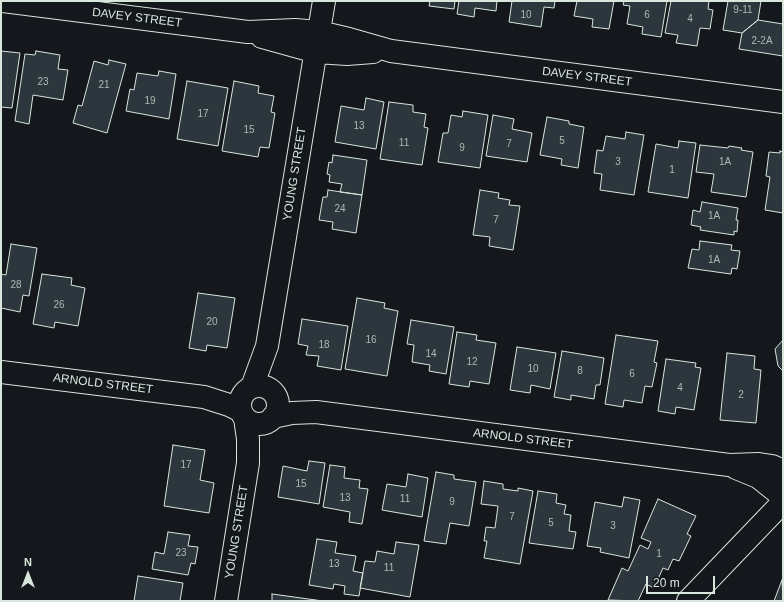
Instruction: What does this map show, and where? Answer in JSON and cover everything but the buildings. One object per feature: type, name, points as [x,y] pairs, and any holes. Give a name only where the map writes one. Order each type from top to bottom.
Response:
[{"type":"street","name":"DAVEY STREET","points":[[3,1],[248,32],[292,46],[318,42],[347,54],[391,52],[783,102]]},
{"type":"street","name":"YOUNG STREET","points":[[226,601],[248,463],[248,439],[259,405],[268,369],[267,346],[324,1]]},
{"type":"street","name":"ARNOLD STREET","points":[[1,372],[204,397],[259,405],[292,413],[316,412],[729,465],[759,464],[772,466],[783,471]]},
{"type":"street","name":"ARNOLD STREET","points":[[729,465],[758,477],[783,497]]},
{"type":"street","points":[[688,601],[783,502]]}]
